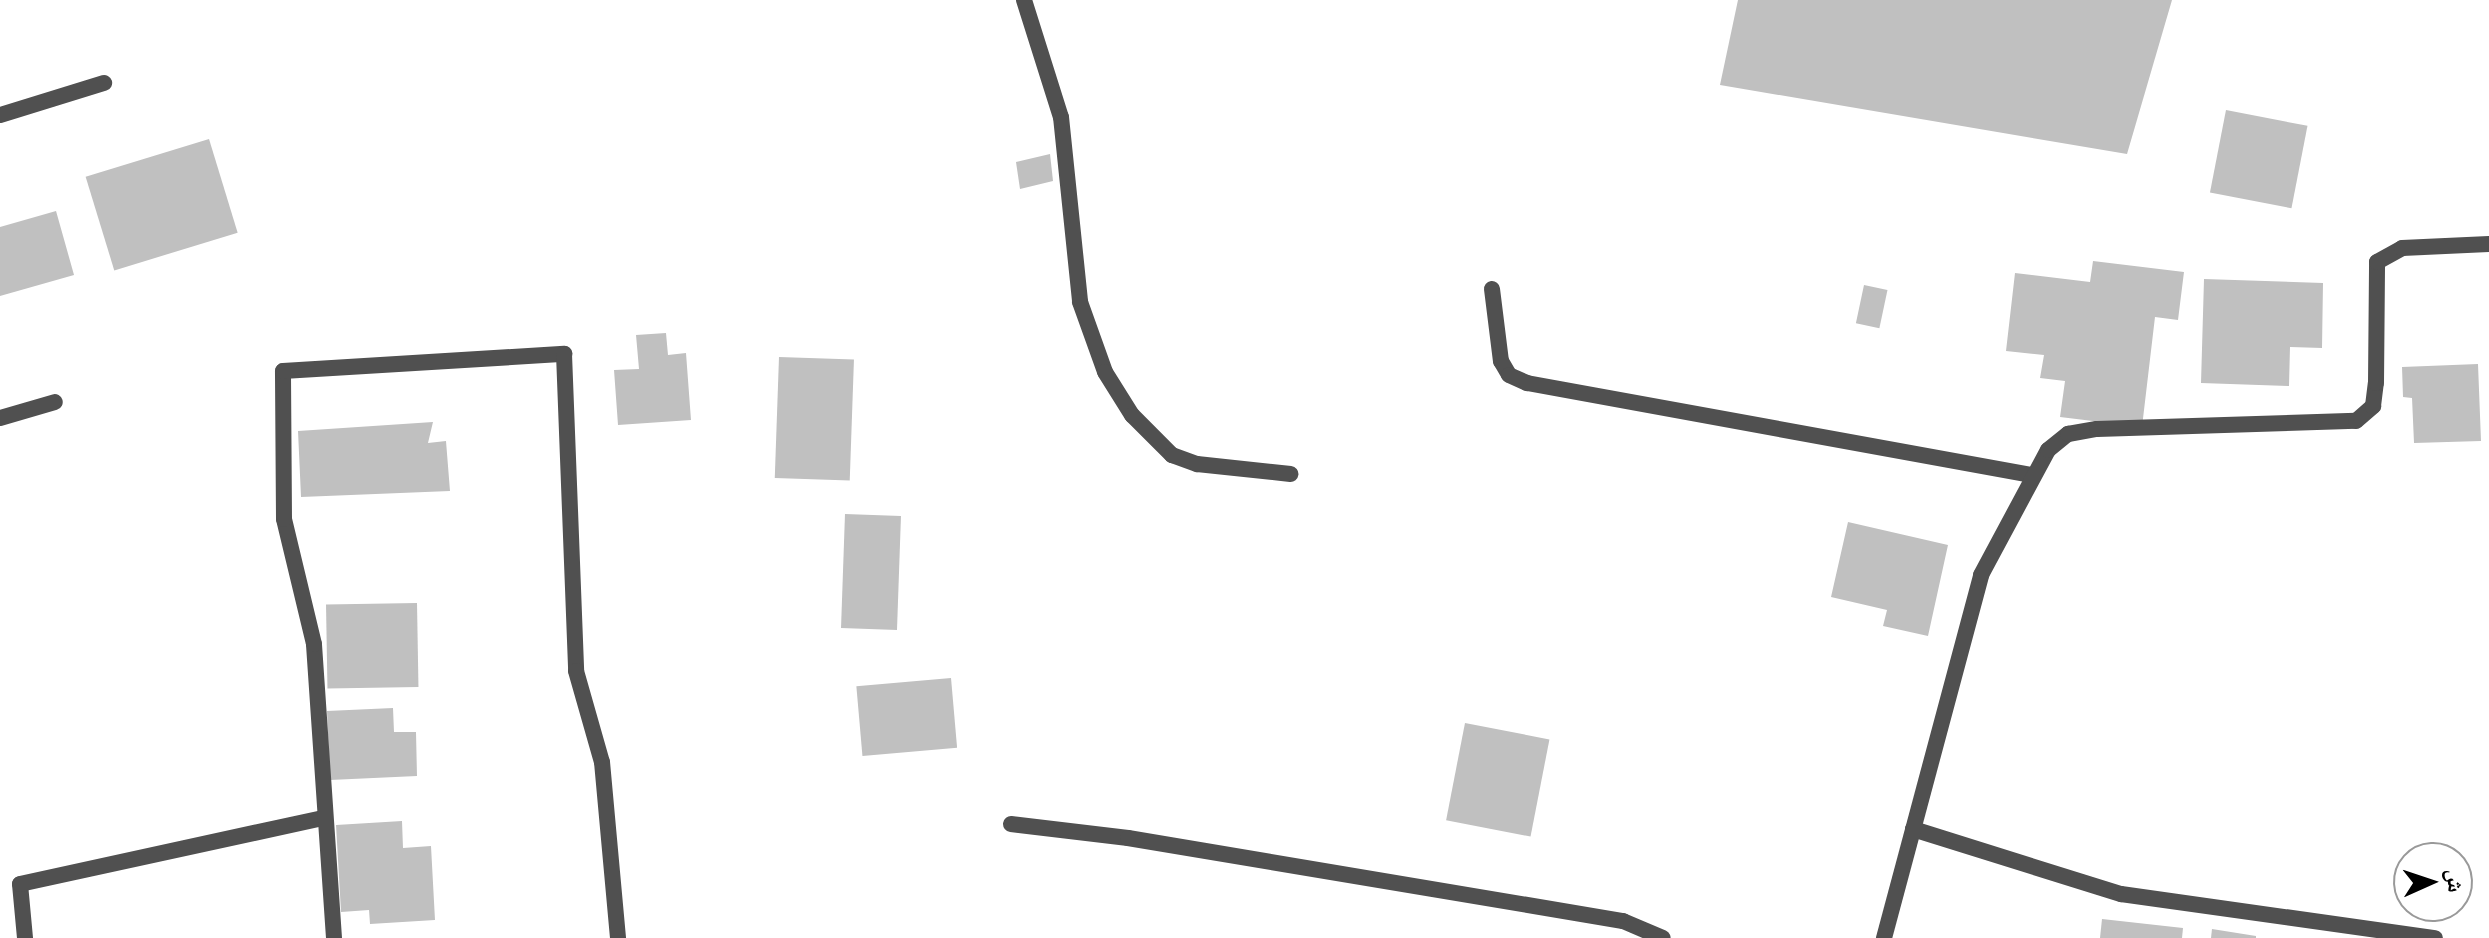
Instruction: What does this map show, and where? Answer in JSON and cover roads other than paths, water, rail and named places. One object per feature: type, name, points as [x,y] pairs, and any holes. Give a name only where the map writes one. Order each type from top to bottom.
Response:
[{"type":"street","points":[[1024,0],[1061,117],[1080,302],[1105,372],[1132,415],[1172,455],[1197,464],[1290,474]]},
{"type":"street","points":[[0,115],[104,83]]},
{"type":"street","points":[[1884,938],[1981,575],[2031,475],[2048,450],[2068,434],[2082,432],[2356,421],[2373,406],[2377,262],[2402,248],[2489,244]]},
{"type":"street","points":[[1492,289],[1501,361],[1509,375],[1527,383],[2031,475]]},
{"type":"street","points":[[334,938],[323,818],[314,644],[284,519],[283,371],[564,354],[576,671],[602,762],[618,938]]},
{"type":"street","points":[[0,418],[55,402]]},
{"type":"street","points":[[25,938],[20,884],[323,818]]},
{"type":"street","points":[[1011,824],[1128,838],[1623,921],[1663,938]]},
{"type":"street","points":[[1913,829],[2121,894],[2435,938]]}]
